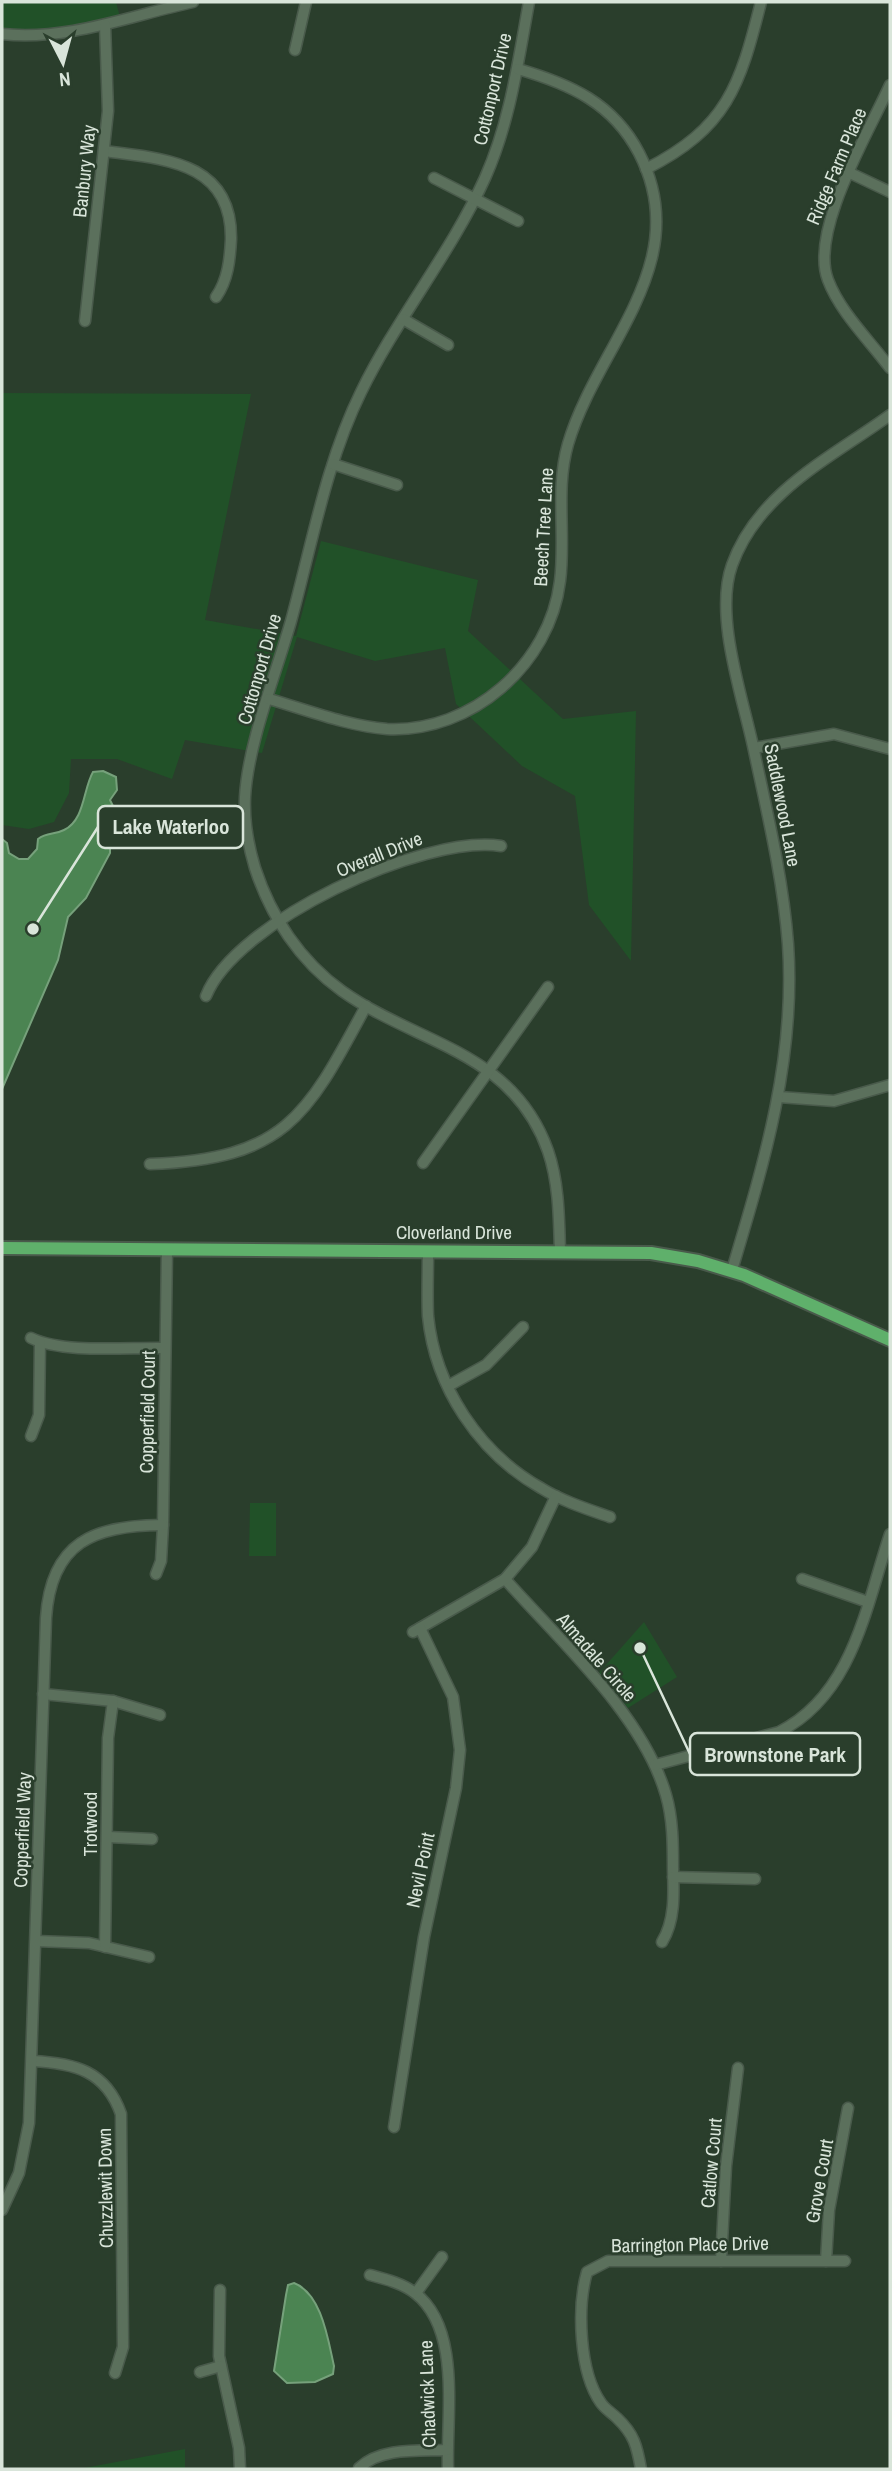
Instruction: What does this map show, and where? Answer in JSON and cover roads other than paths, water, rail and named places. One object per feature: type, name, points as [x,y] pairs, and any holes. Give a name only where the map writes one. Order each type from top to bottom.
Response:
[{"type":"main road","name":"Cloverland Drive","points":[[2,1248],[651,1253],[732,1270],[890,1340]]},
{"type":"street","points":[[2,34],[47,35],[105,25],[193,2]]},
{"type":"street","points":[[295,50],[306,2]]},
{"type":"street","name":"Cottonport Drive","points":[[529,2],[518,69],[503,130],[474,200],[363,388],[333,464],[249,769],[245,810],[256,870],[278,922],[319,973],[366,1006],[443,1042],[488,1069],[516,1095],[547,1147],[558,1195],[559,1252]]},
{"type":"street","points":[[646,169],[693,141],[718,114],[739,73],[761,2]]},
{"type":"street","name":"Banbury Way","points":[[85,321],[108,104],[105,25]]},
{"type":"street","name":"Beech Tree Lane","points":[[269,699],[373,727],[423,726],[453,718],[489,698],[532,655],[550,622],[560,582],[561,483],[568,443],[640,293],[654,253],[657,214],[646,169],[625,130],[595,100],[566,84],[518,69]]},
{"type":"street","name":"Ridge Farm Place","points":[[890,85],[827,228],[824,266],[834,292],[890,368]]},
{"type":"street","points":[[104,151],[177,161],[196,170],[214,186],[225,205],[231,231],[228,267],[216,297]]},
{"type":"street","points":[[850,173],[890,192]]},
{"type":"street","points":[[434,178],[517,221]]},
{"type":"street","points":[[403,319],[448,345]]},
{"type":"street","name":"Saddlewood Lane","points":[[732,1270],[765,1158],[779,1097],[788,1021],[788,945],[781,886],[727,615],[726,587],[735,557],[756,522],[784,491],[890,415]]},
{"type":"street","points":[[333,464],[397,485]]},
{"type":"street","points":[[754,748],[835,734],[890,749]]},
{"type":"street","name":"Overall Drive","points":[[206,996],[223,969],[278,922],[362,876],[409,857],[470,844],[500,846]]},
{"type":"street","points":[[423,1163],[548,987]]},
{"type":"street","points":[[150,1164],[220,1157],[249,1147],[276,1132],[305,1110],[319,1093],[366,1006]]},
{"type":"street","points":[[779,1097],[834,1101],[890,1085]]},
{"type":"street","name":"Copperfield Court","points":[[156,1574],[161,1561],[163,1525],[167,1250]]},
{"type":"street","points":[[428,1252],[429,1319],[438,1362],[447,1386],[470,1425],[492,1451],[527,1480],[556,1496],[610,1517]]},
{"type":"street","points":[[447,1386],[486,1365],[523,1327]]},
{"type":"street","points":[[31,1436],[39,1415],[35,1340],[66,1346],[165,1348]]},
{"type":"street","points":[[505,1579],[532,1547],[556,1496]]},
{"type":"street","name":"Copperfield Way","points":[[2,2210],[19,2173],[25,2147],[32,2061],[47,1605],[55,1570],[64,1557],[91,1535],[126,1525],[163,1525]]},
{"type":"street","points":[[655,1765],[753,1741],[796,1724],[820,1703],[836,1683],[868,1602],[890,1534]]},
{"type":"street","name":"Nevil Point","points":[[394,2127],[424,1937],[456,1788],[460,1750],[453,1697],[416,1630],[505,1579]]},
{"type":"street","name":"Almadale Circle","points":[[505,1579],[617,1705],[655,1765],[670,1812],[673,1877],[671,1924],[662,1942]]},
{"type":"street","points":[[802,1579],[868,1602]]},
{"type":"street","points":[[43,1694],[113,1701],[160,1715]]},
{"type":"street","name":"Trotwood","points":[[105,1947],[108,1738],[113,1701]]},
{"type":"street","points":[[108,1837],[152,1839]]},
{"type":"street","points":[[673,1877],[755,1879]]},
{"type":"street","points":[[36,1941],[79,1942],[149,1957]]},
{"type":"street","name":"Chuzzlewit Down","points":[[32,2061],[51,2062],[92,2074],[109,2089],[121,2114],[123,2347],[115,2373]]},
{"type":"street","name":"Catlow Court","points":[[721,2261],[726,2166],[738,2068]]},
{"type":"street","name":"Grove Court","points":[[826,2261],[829,2210],[848,2108]]},
{"type":"street","points":[[370,2275],[416,2293],[442,2257]]},
{"type":"street","name":"Barrington Place Drive","points":[[641,2469],[634,2436],[596,2395],[582,2342],[582,2295],[587,2272],[608,2260],[845,2261]]},
{"type":"street","points":[[220,2290],[221,2366],[239,2448],[240,2469]]},
{"type":"street","name":"Chadwick Lane","points":[[416,2293],[435,2314],[445,2341],[448,2469]]},
{"type":"street","points":[[200,2372],[221,2366]]},
{"type":"street","points":[[359,2468],[373,2459],[390,2454],[447,2450]]},
{"type":"place","name":"Lake Waterloo","points":[[33,929]]},
{"type":"place","name":"Brownstone Park","points":[[640,1648]]}]
